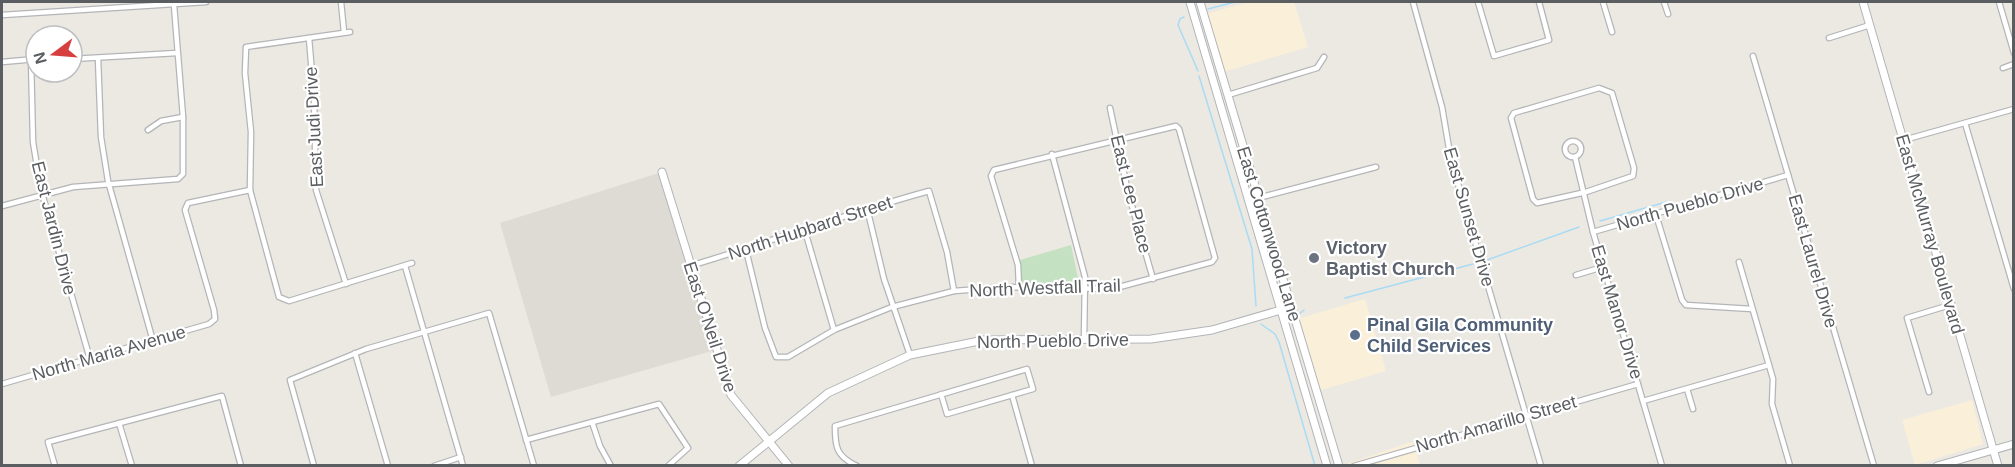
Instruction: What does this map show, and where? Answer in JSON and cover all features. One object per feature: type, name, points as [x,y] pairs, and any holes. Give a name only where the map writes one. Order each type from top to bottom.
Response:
[{"type":"street","points":[[2,15],[206,2]]},
{"type":"street","points":[[341,2],[347,32],[246,47],[251,132],[249,190],[279,297],[289,301],[412,264]]},
{"type":"street","name":"East Cottonwood Lane","points":[[1190,2],[1327,465]]},
{"type":"street","name":"East Cottonwood Lane","points":[[1200,2],[1338,465]]},
{"type":"street","name":"East Sunset Drive","points":[[1413,2],[1442,107],[1451,160],[1541,465]]},
{"type":"street","points":[[1478,2],[1494,56],[1549,40],[1539,2]]},
{"type":"street","points":[[1603,2],[1612,32]]},
{"type":"street","points":[[1664,2],[1668,14]]},
{"type":"street","name":"East McMurray Boulevard","points":[[1863,2],[1998,465]]},
{"type":"street","points":[[1999,2],[2013,53]]},
{"type":"street","points":[[2,206],[73,187],[178,179],[183,174],[183,117],[174,5]]},
{"type":"street","points":[[1829,38],[1870,26]]},
{"type":"street","name":"East Judi Drive","points":[[309,38],[314,98],[316,190],[346,284]]},
{"type":"street","points":[[84,59],[177,53]]},
{"type":"street","name":"East Laurel Drive","points":[[1753,56],[1874,465]]},
{"type":"street","points":[[1228,95],[1317,68],[1324,57]]},
{"type":"street","points":[[98,58],[101,137],[109,184],[153,341]]},
{"type":"street","points":[[2,62],[24,60]]},
{"type":"street","points":[[2003,68],[2013,64]]},
{"type":"street","name":"East Jardin Drive","points":[[33,84],[33,142],[42,194],[90,359]]},
{"type":"street","points":[[1599,88],[1612,93],[1634,168],[1633,176],[1586,192],[1545,203],[1537,203],[1533,199],[1511,125],[1510,118],[1514,113],[1599,88]]},
{"type":"street","name":"East Lee Place","points":[[1110,108],[1128,192],[1153,279]]},
{"type":"street","points":[[1904,140],[2013,109]]},
{"type":"street","points":[[148,130],[161,121],[183,117]]},
{"type":"street","points":[[1965,123],[2013,288]]},
{"type":"street","name":"North Westfall Trail","points":[[746,250],[765,328],[776,357],[788,357],[834,330],[892,307],[954,291],[1019,287],[1112,289],[1212,262],[1215,258],[1179,129],[1176,126],[1117,141]]},
{"type":"street","points":[[1019,287],[1018,265],[991,176],[994,170],[1052,154],[1117,141]]},
{"type":"street","points":[[1052,154],[1084,268],[1084,340]]},
{"type":"street","name":"East Manor Drive","points":[[1575,157],[1586,192],[1593,232],[1662,465]]},
{"type":"street","points":[[1258,198],[1376,167]]},
{"type":"street","name":"East O'Neil Drive","points":[[662,172],[731,395],[789,465]]},
{"type":"street","name":"North Pueblo Drive","points":[[1593,232],[1788,175]]},
{"type":"street","name":"North Maria Avenue","points":[[2,384],[209,324],[215,319],[185,210],[188,203],[249,190]]},
{"type":"street","name":"North Hubbard Street","points":[[690,266],[805,231],[867,208],[929,191],[947,252],[954,291]]},
{"type":"street","points":[[867,208],[892,307],[910,355]]},
{"type":"street","points":[[1656,215],[1682,300],[1686,306],[1752,309]]},
{"type":"street","points":[[805,231],[834,330]]},
{"type":"street","points":[[1739,262],[1773,380],[1774,412],[1790,465]]},
{"type":"street","points":[[405,266],[463,465]]},
{"type":"street","points":[[1576,275],[1604,267]]},
{"type":"street","points":[[1929,392],[1907,318],[1950,305]]},
{"type":"street","name":"North Pueblo Drive","points":[[739,465],[828,393],[910,355],[984,340],[1151,339],[1185,335],[1290,307]]},
{"type":"street","points":[[314,465],[290,380],[356,353],[489,313],[534,465]]},
{"type":"street","points":[[356,353],[388,465]]},
{"type":"street","points":[[1643,401],[1769,365]]},
{"type":"street","points":[[857,465],[838,453],[835,447],[835,426],[941,394],[1027,369],[1033,389],[947,414],[941,394]]},
{"type":"street","name":"North Amarillo Street","points":[[1354,465],[1638,384]]},
{"type":"street","points":[[1687,389],[1693,409]]},
{"type":"street","points":[[1012,395],[1032,465]]},
{"type":"street","points":[[55,465],[48,442],[222,396],[241,465]]},
{"type":"street","points":[[526,440],[659,404],[688,448],[668,465]]},
{"type":"street","points":[[592,422],[600,446],[612,465]]},
{"type":"street","points":[[119,423],[132,465]]},
{"type":"street","points":[[1937,465],[2013,444]]},
{"type":"street","points":[[434,465],[461,457]]},
{"type":"shaded area","points":[[1249,2],[1294,2],[1308,47],[1224,72],[1206,14]]},
{"type":"shaded area","points":[[662,172],[715,350],[551,397],[500,223]]},
{"type":"shaded area","points":[[1365,299],[1386,371],[1318,391],[1297,319]]},
{"type":"shaded area","points":[[1972,400],[1983,444],[1915,465],[1902,420]]},
{"type":"shaded area","points":[[1413,442],[1420,465],[1341,466],[1408,443]]},
{"type":"green space","points":[[1071,245],[1079,283],[1037,287],[1022,284],[1020,260]]},
{"type":"waterway","points":[[1208,9],[1235,2]]},
{"type":"waterway","points":[[1184,17],[1180,19],[1178,25],[1198,71]]},
{"type":"waterway","points":[[1199,76],[1252,249],[1256,306]]},
{"type":"waterway","points":[[1600,221],[1666,202]]},
{"type":"waterway","points":[[1487,260],[1579,227]]},
{"type":"waterway","points":[[1345,298],[1473,264]]},
{"type":"waterway","points":[[1298,315],[1304,310]]},
{"type":"waterway","points":[[1261,324],[1275,334],[1279,342],[1315,466]]},
{"type":"place","name":"Victory Baptist Church","points":[[1314,258]]},
{"type":"place","name":"Pinal Gila Community Child Services","points":[[1355,335]]}]
